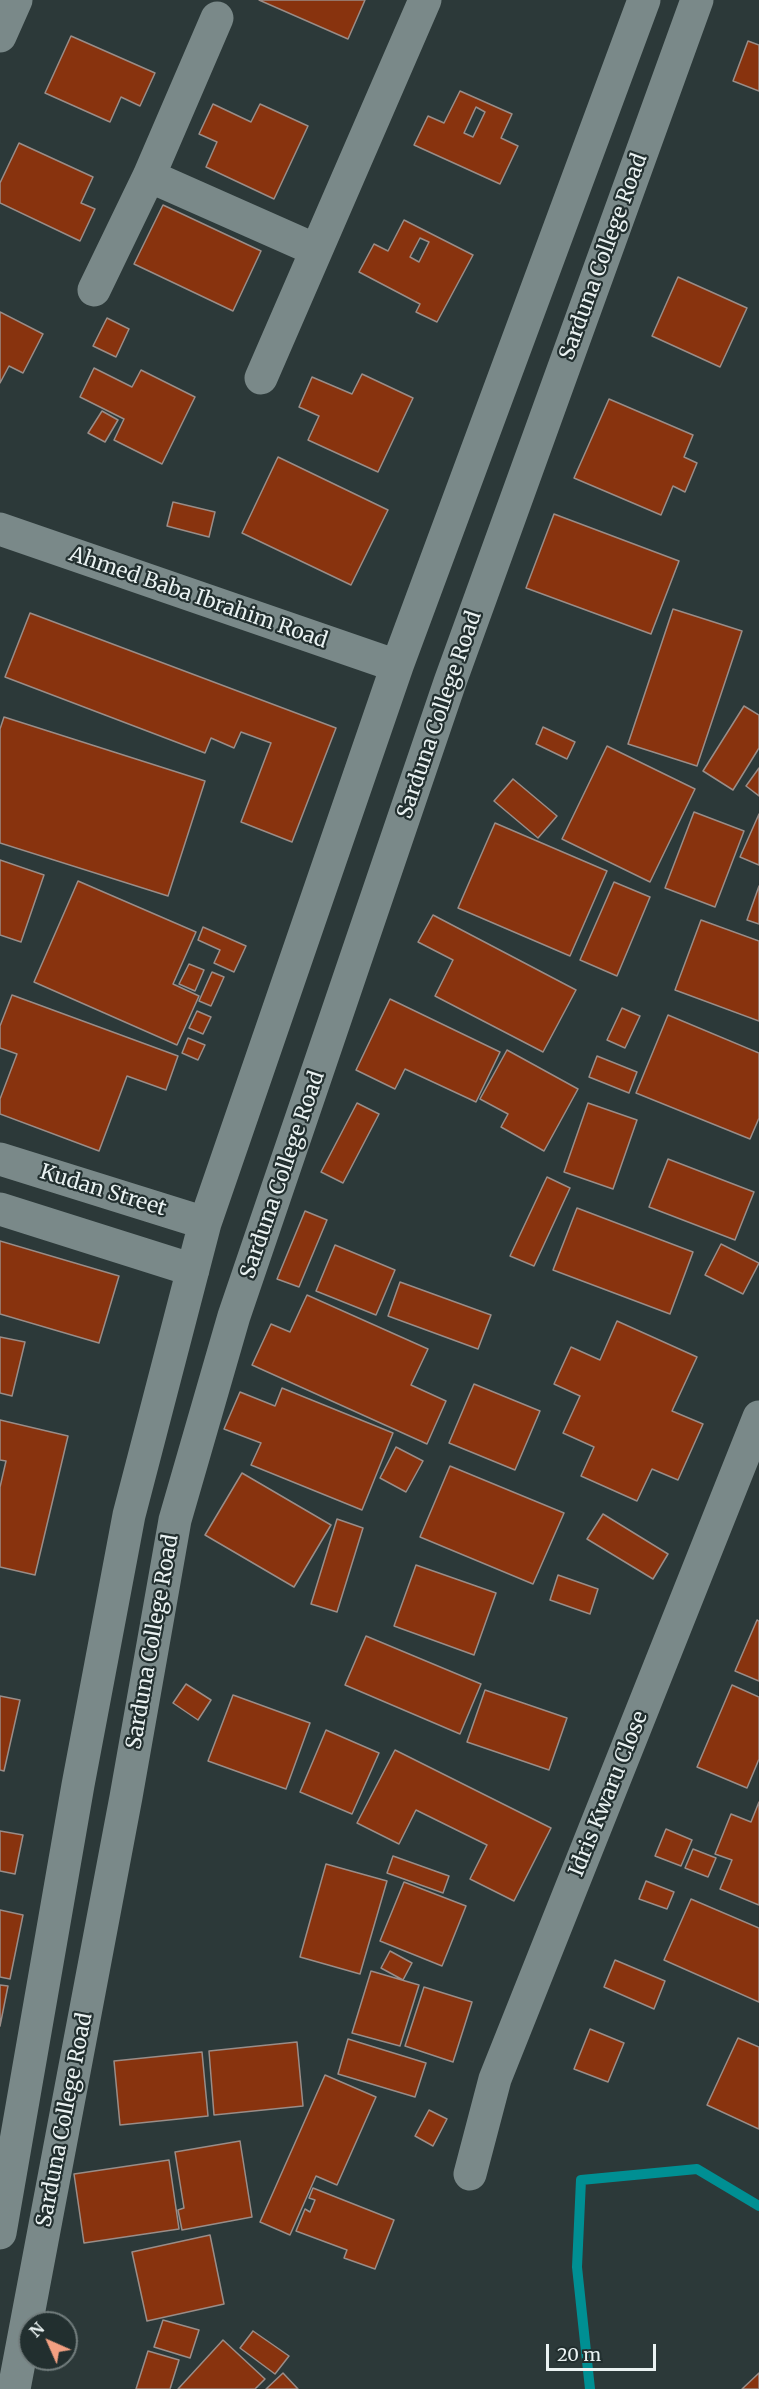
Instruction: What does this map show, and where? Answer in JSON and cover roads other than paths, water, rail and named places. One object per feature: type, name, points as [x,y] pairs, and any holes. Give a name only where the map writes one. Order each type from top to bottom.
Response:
[{"type":"street","points":[[0,36],[16,0]]},
{"type":"street","points":[[261,378],[425,0]]},
{"type":"street","name":"Sarduna College Road","points":[[0,2233],[78,1785],[129,1515],[205,1223],[397,666],[644,0]]},
{"type":"street","name":"Sarduna College Road","points":[[14,2389],[124,1808],[175,1520],[234,1316],[450,682],[697,0]]},
{"type":"street","points":[[94,290],[149,176],[217,18]]},
{"type":"street","points":[[149,176],[316,250]]},
{"type":"street","name":"Ahmed Baba Ibrahim Road","points":[[0,529],[397,666]]},
{"type":"street","name":"Kudan Street","points":[[0,1159],[205,1223]]},
{"type":"street","points":[[0,1209],[193,1270]]},
{"type":"street","name":"Idris Kwaru Close","points":[[470,2174],[495,2079],[759,1417]]},
{"type":"waterway","points":[[590,2389],[577,2267],[581,2180],[697,2169],[759,2206]]}]
